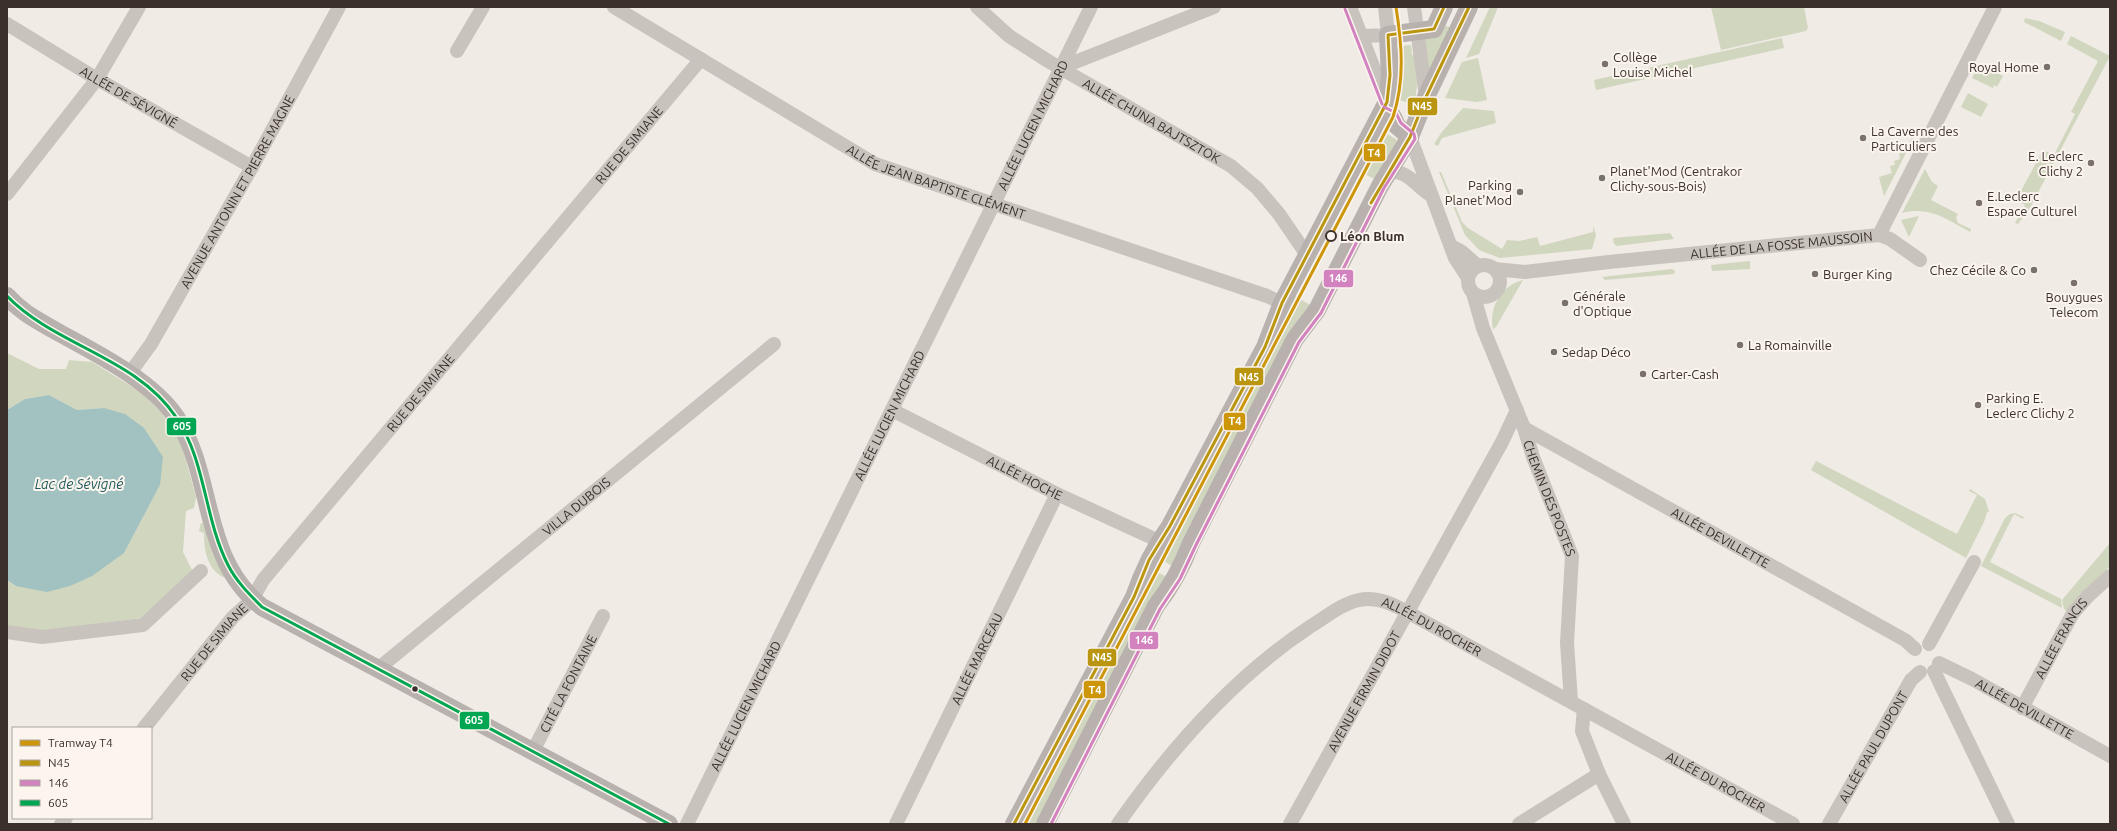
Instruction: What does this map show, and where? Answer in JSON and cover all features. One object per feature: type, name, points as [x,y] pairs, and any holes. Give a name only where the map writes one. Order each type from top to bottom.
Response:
[{"type":"main road","points":[[1014,824],[1134,597],[1143,570],[1160,540],[1170,526],[1266,347],[1282,303],[1384,107],[1390,75],[1388,35],[1434,29],[1444,7]]},
{"type":"main road","points":[[1045,824],[1156,606],[1169,588],[1183,564],[1191,544],[1295,339],[1317,310],[1388,172],[1410,137],[1426,97],[1469,7]]},
{"type":"main road","points":[[1384,107],[1393,117],[1397,126],[1410,137]]},
{"type":"main road","points":[[7,296],[32,318],[130,374],[151,391],[175,417],[192,451],[221,552],[231,573],[252,600],[262,607],[379,668],[669,824]]},
{"type":"street","points":[[7,194],[97,78],[139,7]]},
{"type":"street","name":"AVENUE ANTONIN ET PIERRE MAGNE","points":[[130,374],[151,344],[252,167],[339,7]]},
{"type":"street","points":[[457,51],[484,7]]},
{"type":"street","name":"ALLÉE JEAN BAPTISTE CLÉMENT","points":[[614,7],[875,164],[1267,296],[1282,303]]},
{"type":"street","name":"ALLÉE CHUNA BAJTSZTOK","points":[[977,7],[1009,36],[1060,68],[1231,166],[1257,188],[1279,214],[1307,255]]},
{"type":"street","name":"ALLÉE LUCIEN MICHARD","points":[[687,824],[1091,7]]},
{"type":"street","points":[[1060,68],[1214,7]]},
{"type":"street","points":[[1350,7],[1362,36],[1384,107]]},
{"type":"street","points":[[1362,36],[1388,35],[1385,7]]},
{"type":"street","points":[[1414,7],[1426,97]]},
{"type":"street","name":"ALLÉE DE LA FOSSE MAUSSOIN","points":[[1495,269],[1525,272],[1609,262],[1879,235],[1995,7]]},
{"type":"street","name":"ALLÉE DE SÉVIGNÉ","points":[[7,24],[97,78],[252,167]]},
{"type":"street","name":"RUE DE SIMIANE","points":[[145,727],[233,617],[252,600],[263,580],[701,59]]},
{"type":"street","points":[[1410,137],[1455,258],[1468,278],[1468,283],[1473,293],[1480,297],[1489,296],[1494,294],[1500,285],[1499,276],[1495,269],[1487,265],[1478,266],[1472,270],[1468,278]]},
{"type":"street","points":[[1388,172],[1405,174],[1431,195]]},
{"type":"street","points":[[1879,235],[1890,239],[1920,260]]},
{"type":"street","points":[[1451,246],[1462,252],[1478,266]]},
{"type":"street","name":"ALLÉE DE LA FOSSE MAUSSOIN","points":[[1500,285],[1525,272]]},
{"type":"street","name":"CHEMIN DES POSTES","points":[[1473,293],[1483,328],[1517,410],[1532,457],[1572,556],[1567,643],[1571,701]]},
{"type":"street","points":[[1483,328],[1489,296]]},
{"type":"street","name":"VILLA DUBOIS","points":[[379,668],[774,344]]},
{"type":"street","name":"ALLÉE HOCHE","points":[[892,410],[1057,494],[1160,540]]},
{"type":"street","name":"AVENUE FIRMIN DIDOT","points":[[1290,824],[1502,442],[1517,410]]},
{"type":"street","name":"ALLÉE DEVILLETTE","points":[[1524,428],[1905,640],[1915,649]]},
{"type":"street","name":"ALLÉE MARCEAU","points":[[896,824],[1057,494]]},
{"type":"street","points":[[1929,644],[1974,562]]},
{"type":"street","points":[[7,632],[42,637],[143,625],[201,571]]},
{"type":"street","name":"ALLÉE FRANCIS","points":[[2022,708],[2073,613],[2088,596],[2110,576]]},
{"type":"street","name":"ALLÉE DU ROCHER","points":[[1118,824],[1174,751],[1243,677],[1282,646],[1338,608],[1359,600],[1372,599],[1388,603],[1408,612],[1793,824]]},
{"type":"street","name":"CITÉ LA FONTAINE","points":[[533,751],[603,616]]},
{"type":"street","points":[[1929,644],[1927,643],[1915,649],[1914,652],[1931,669],[2008,824]]},
{"type":"street","points":[[1929,644],[1933,647],[1931,669]]},
{"type":"street","name":"ALLÉE DEVILLETTE","points":[[1931,669],[1972,679],[2110,756]]},
{"type":"street","name":"ALLÉE PAUL DUPONT","points":[[1829,824],[1911,680],[1931,669]]},
{"type":"street","points":[[1584,709],[1582,731],[1599,774],[1624,824]]},
{"type":"street","points":[[1519,824],[1599,774]]},
{"type":"green space","points":[[1490,7],[1498,7],[1479,54],[1466,58]]},
{"type":"green space","points":[[1711,7],[1804,7],[1808,28],[1806,31],[1721,50]]},
{"type":"green space","points":[[2025,18],[2039,21],[2065,32],[2061,41],[2024,22]]},
{"type":"green space","points":[[1444,25],[1451,28],[1430,76],[1423,39]]},
{"type":"green space","points":[[2071,36],[2110,56],[2031,206],[2018,224],[2015,223],[2025,205],[2016,200],[2043,150],[2054,155],[2075,114],[2071,112],[2098,61],[2067,44]]},
{"type":"green space","points":[[1782,38],[1784,48],[1596,90],[1594,80]]},
{"type":"green space","points":[[1411,45],[1412,55],[1416,55],[1417,85],[1415,102],[1412,104],[1396,99],[1396,57],[1399,57],[1398,46]]},
{"type":"green space","points":[[1478,58],[1487,100],[1477,102],[1445,98],[1462,62]]},
{"type":"green space","points":[[1979,64],[2003,76],[1997,87],[1994,85],[1993,88],[1972,78]]},
{"type":"green space","points":[[1968,93],[1988,104],[1981,117],[1961,107]]},
{"type":"green space","points":[[1463,108],[1494,111],[1496,123],[1442,138],[1438,146],[1434,144],[1441,133]]},
{"type":"green space","points":[[1381,130],[1397,140],[1392,155],[1378,181],[1361,172],[1364,166],[1358,163]]},
{"type":"green space","points":[[1914,137],[1884,196],[1879,177],[1892,173],[1890,166],[1895,165],[1894,161],[1900,159],[1899,154],[1903,152]]},
{"type":"green space","points":[[1925,169],[1932,182],[1938,186],[1931,200],[1958,214],[1956,218],[1958,223],[1971,229],[1970,232],[1938,215],[1921,211],[1902,213]]},
{"type":"green space","points":[[1439,172],[1441,172],[1462,222],[1468,228],[1502,249],[1507,240],[1519,241],[1537,237],[1540,246],[1593,232],[1593,226],[1596,235],[1592,249],[1500,258],[1479,250],[1465,235]]},
{"type":"green space","points":[[1919,216],[1909,237],[1901,220]]},
{"type":"green space","points":[[1670,233],[1674,239],[1617,246],[1614,244],[1613,238]]},
{"type":"green space","points":[[1750,261],[1750,269],[1712,271],[1711,265]]},
{"type":"green space","points":[[1672,269],[1675,271],[1674,274],[1605,280],[1602,277]]},
{"type":"green space","points":[[1523,280],[1496,327],[1493,329],[1493,313],[1498,298],[1509,287]]},
{"type":"green space","points":[[1291,294],[1312,306],[1174,567],[1157,557]]},
{"type":"green space","points":[[7,353],[39,369],[66,369],[69,360],[92,362],[139,391],[160,411],[178,435],[196,497],[194,508],[186,511],[183,552],[193,572],[140,618],[43,631],[7,625],[7,580],[16,586],[124,553],[160,485],[104,408],[77,410],[49,395],[25,399],[7,410]]},
{"type":"green space","points":[[1816,461],[1957,534],[1977,495],[1969,491],[1970,489],[1985,499],[1989,512],[1987,512],[1984,522],[1966,558],[1811,470]]},
{"type":"green space","points":[[2015,513],[2024,517],[2023,519],[2014,514],[1990,562],[2061,599],[2062,608],[1981,566],[2005,518],[2010,514]]},
{"type":"green space","points":[[201,523],[203,523],[213,555],[225,578],[210,565],[206,553],[204,533],[199,531]]},
{"type":"green space","points":[[2110,543],[2110,566],[2067,611],[2064,609],[2062,600]]},
{"type":"green space","points":[[1151,569],[1169,578],[1037,824],[1022,824]]},
{"type":"water","name":"Lac de Sévigné","points":[[49,395],[77,410],[104,408],[125,414],[144,428],[163,457],[160,485],[124,553],[92,576],[70,586],[47,592],[16,586],[7,580],[7,410],[25,399]]},
{"type":"tram line","name":"T4","points":[[1025,824],[1393,117],[1397,103],[1401,76],[1400,35],[1396,7]]},
{"type":"transit line","name":"N45","points":[[1014,824],[1134,597],[1149,560],[1170,526],[1265,347],[1282,303],[1387,102],[1390,75],[1388,35],[1434,29],[1444,7]]},
{"type":"transit line","name":"N45","points":[[1371,203],[1410,137],[1426,97],[1469,7]]},
{"type":"transit line","name":"146","points":[[1345,9],[1382,104]]},
{"type":"transit line","name":"146","points":[[1051,824],[1160,609],[1180,579],[1299,342],[1321,313],[1384,188],[1415,139],[1414,134],[1401,123],[1396,113],[1384,107]]},
{"type":"transit line","name":"605","points":[[7,296],[26,313],[48,328],[118,366],[139,380],[159,397],[176,417],[186,434],[193,452],[214,528],[228,565],[239,582],[262,607],[669,824]]},
{"type":"place","name":"Collège Louise Michel","points":[[1605,64]]},
{"type":"place","name":"Royal Home","points":[[2047,67]]},
{"type":"place","name":"La Caverne des Particuliers","points":[[1863,138]]},
{"type":"place","name":"E. Leclerc Clichy 2","points":[[2091,163]]},
{"type":"place","name":"Planet'Mod (Centrakor Clichy-sous-Bois)","points":[[1602,178]]},
{"type":"place","name":"Parking Planet'Mod","points":[[1520,192]]},
{"type":"place","name":"E.Leclerc Espace Culturel","points":[[1979,203]]},
{"type":"place","name":"Léon Blum","points":[[1331,236]]},
{"type":"place","name":"Chez Cécile & Co","points":[[2034,270]]},
{"type":"place","name":"Burger King","points":[[1815,274]]},
{"type":"place","name":"Bouygues Telecom","points":[[2074,283]]},
{"type":"place","name":"Générale d'Optique","points":[[1565,303]]},
{"type":"place","name":"La Romainville","points":[[1740,345]]},
{"type":"place","name":"Sedap Déco","points":[[1554,352]]},
{"type":"place","name":"Carter-Cash","points":[[1643,374]]},
{"type":"place","name":"Parking E. Leclerc Clichy 2","points":[[1978,405]]}]
